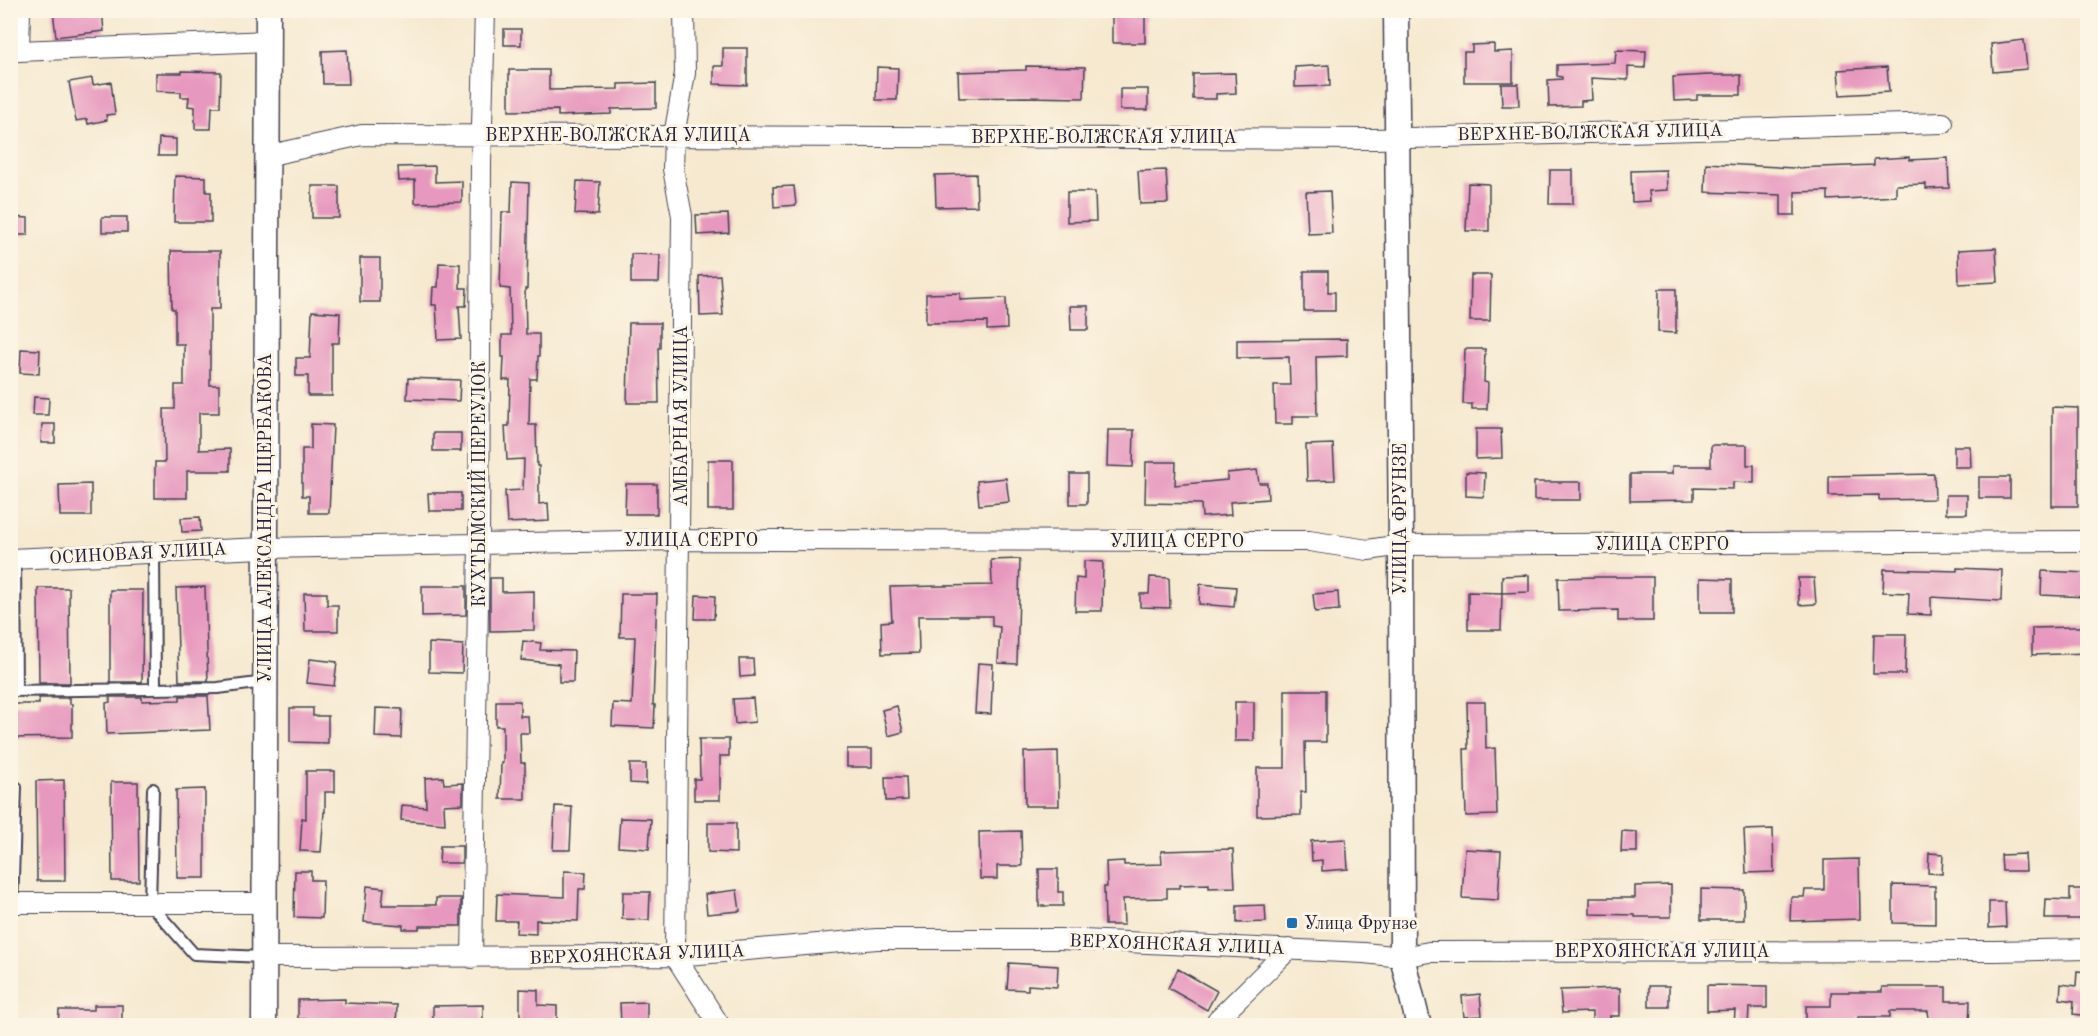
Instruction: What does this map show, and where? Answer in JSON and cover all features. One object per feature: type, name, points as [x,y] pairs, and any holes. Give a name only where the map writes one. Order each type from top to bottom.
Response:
[{"type":"street","points":[[20,10],[15,51],[267,41]]},
{"type":"street","name":"УЛИЦА АЛЕКСАНДРА ЩЕРБАКОВА","points":[[264,1026],[268,10]]},
{"type":"street","name":"КУХТЫМСКИЙ ПЕРЕУЛОК","points":[[472,958],[485,10]]},
{"type":"street","name":"АМБАРНАЯ УЛИЦА","points":[[675,956],[682,216],[673,169],[675,135],[685,72],[684,10]]},
{"type":"street","name":"УЛИЦА ФРУНЗЕ","points":[[1396,10],[1402,957],[1419,1026]]},
{"type":"street","name":"ВЕРХНЕ-ВОЛЖСКАЯ УЛИЦА","points":[[266,156],[362,135],[1362,139],[1943,123]]},
{"type":"street","name":"УЛИЦА СЕРГО","points":[[265,548],[680,540],[1309,541],[1368,550],[1401,545],[2088,541]]},
{"type":"street","name":"ОСИНОВАЯ УЛИЦА","points":[[13,559],[265,548]]},
{"type":"street","points":[[12,906],[264,903]]},
{"type":"street","name":"ВЕРХОЯНСКАЯ УЛИЦА","points":[[265,957],[675,956],[877,939],[1060,939],[1289,949],[1402,957],[1429,952],[2088,949]]},
{"type":"street","points":[[1214,1026],[1218,1019],[1289,949]]},
{"type":"street","points":[[675,956],[720,1026]]},
{"type":"lane","points":[[154,553],[155,688]]},
{"type":"lane","points":[[13,559],[13,691],[218,687],[265,682]]},
{"type":"lane","points":[[12,906],[16,788]]},
{"type":"lane","points":[[153,789],[150,904],[194,954],[265,957]]},
{"type":"building","points":[[53,10],[102,10],[104,31],[56,37]]},
{"type":"building","points":[[1112,10],[1145,10],[1145,43],[1112,43]]},
{"type":"building","points":[[504,29],[521,29],[521,45],[504,45]]},
{"type":"building","points":[[2024,40],[2027,69],[1993,72],[1991,44]]},
{"type":"building","points":[[1494,44],[1494,52],[1513,51],[1513,82],[1464,82],[1464,52],[1472,52],[1472,45]]},
{"type":"building","points":[[723,48],[747,48],[747,85],[714,84],[714,66],[723,66]]},
{"type":"building","points":[[347,50],[349,84],[323,84],[322,51]]},
{"type":"building","points":[[1616,50],[1646,51],[1645,68],[1628,67],[1628,80],[1591,78],[1592,100],[1581,101],[1581,106],[1549,107],[1548,80],[1562,79],[1557,76],[1557,65],[1615,63]]},
{"type":"building","points":[[1329,65],[1330,86],[1295,87],[1295,67]]},
{"type":"building","points":[[1026,66],[1085,67],[1084,98],[959,98],[958,72],[1026,70]]},
{"type":"building","points":[[877,67],[898,68],[897,100],[876,100]]},
{"type":"building","points":[[1887,67],[1889,92],[1840,95],[1838,70]]},
{"type":"building","points":[[509,70],[549,70],[549,90],[618,89],[618,84],[656,83],[656,108],[611,109],[611,114],[558,116],[558,110],[509,111]]},
{"type":"building","points":[[182,71],[221,72],[220,107],[212,107],[211,129],[195,129],[195,107],[188,106],[189,97],[181,97],[181,92],[156,91],[156,73],[182,73]]},
{"type":"building","points":[[1235,73],[1236,93],[1216,94],[1216,99],[1193,99],[1193,74]]},
{"type":"building","points":[[1741,75],[1741,95],[1697,95],[1697,100],[1674,101],[1673,77]]},
{"type":"building","points":[[92,78],[93,85],[111,82],[115,114],[106,115],[107,120],[88,124],[87,119],[76,121],[69,82]]},
{"type":"building","points":[[1501,84],[1518,84],[1519,106],[1502,106]]},
{"type":"building","points":[[1120,89],[1148,89],[1148,110],[1120,110]]},
{"type":"building","points":[[159,138],[176,139],[176,156],[158,156]]},
{"type":"building","points":[[1909,157],[1909,160],[1948,158],[1949,188],[1926,189],[1926,184],[1896,185],[1896,196],[1828,200],[1828,191],[1795,192],[1795,215],[1781,215],[1781,195],[1705,192],[1706,163],[1794,168],[1874,165],[1874,159]]},
{"type":"building","points":[[435,166],[435,182],[462,181],[462,202],[415,203],[415,180],[399,181],[398,167]]},
{"type":"building","points":[[1166,170],[1168,203],[1140,204],[1138,171]]},
{"type":"building","points":[[1550,170],[1573,170],[1573,204],[1549,204]]},
{"type":"building","points":[[1666,170],[1667,190],[1649,191],[1650,201],[1632,202],[1631,171]]},
{"type":"building","points":[[976,174],[977,206],[936,207],[935,175]]},
{"type":"building","points":[[175,176],[206,177],[206,192],[211,192],[211,222],[174,222]]},
{"type":"building","points":[[577,181],[600,182],[598,215],[575,214]]},
{"type":"building","points":[[512,182],[529,183],[527,289],[525,289],[526,334],[539,334],[539,356],[537,379],[530,379],[529,425],[536,425],[539,504],[548,503],[549,521],[507,523],[505,491],[523,490],[524,459],[507,460],[505,426],[509,426],[510,380],[503,380],[504,357],[502,357],[502,335],[511,335],[510,289],[500,288],[502,212],[511,212]]},
{"type":"building","points":[[1468,183],[1489,184],[1489,231],[1466,231]]},
{"type":"building","points":[[312,186],[339,186],[339,218],[312,218]]},
{"type":"building","points":[[794,186],[796,205],[774,207],[773,187]]},
{"type":"building","points":[[1330,191],[1332,233],[1308,234],[1306,192]]},
{"type":"building","points":[[1067,192],[1095,192],[1096,221],[1067,222]]},
{"type":"building","points":[[728,214],[729,233],[697,235],[696,215]]},
{"type":"building","points":[[10,217],[28,218],[28,235],[10,235]]},
{"type":"building","points":[[102,217],[127,217],[127,232],[102,232]]},
{"type":"building","points":[[1996,248],[1998,282],[1959,284],[1958,250]]},
{"type":"building","points":[[171,251],[220,251],[220,309],[210,309],[210,385],[219,385],[219,413],[199,413],[199,450],[230,449],[230,471],[187,471],[187,498],[155,498],[155,462],[165,462],[164,409],[175,409],[175,385],[184,385],[184,344],[175,344]]},
{"type":"building","points":[[631,254],[660,255],[659,283],[631,283]]},
{"type":"building","points":[[360,258],[380,258],[380,302],[360,302]]},
{"type":"building","points":[[439,263],[460,264],[460,288],[467,288],[466,306],[459,306],[461,339],[438,340],[436,305],[432,305],[433,287],[438,287]]},
{"type":"building","points":[[1304,271],[1328,271],[1328,292],[1335,292],[1335,311],[1304,311]]},
{"type":"building","points":[[720,275],[723,315],[700,316],[699,276]]},
{"type":"building","points":[[1471,275],[1491,275],[1490,321],[1470,321]]},
{"type":"building","points":[[1659,289],[1676,289],[1676,333],[1658,332]]},
{"type":"building","points":[[960,293],[960,300],[1006,298],[1007,329],[987,330],[987,322],[926,323],[926,294]]},
{"type":"building","points":[[1070,306],[1088,306],[1088,330],[1071,330]]},
{"type":"building","points":[[312,311],[340,313],[339,343],[332,343],[332,396],[308,396],[308,376],[296,376],[296,358],[310,358]]},
{"type":"building","points":[[629,323],[660,323],[659,403],[627,403]]},
{"type":"building","points":[[1347,339],[1347,356],[1316,357],[1317,416],[1293,416],[1293,424],[1275,424],[1274,385],[1290,385],[1289,357],[1237,358],[1237,340]]},
{"type":"building","points":[[21,349],[40,350],[39,374],[20,373]]},
{"type":"building","points":[[1465,349],[1485,349],[1484,382],[1488,383],[1487,409],[1472,409],[1472,404],[1463,404]]},
{"type":"building","points":[[408,378],[460,380],[459,401],[407,399]]},
{"type":"building","points":[[34,397],[49,398],[48,415],[33,415]]},
{"type":"building","points":[[2052,407],[2078,408],[2078,506],[2052,506]]},
{"type":"building","points":[[42,424],[55,424],[55,443],[41,443]]},
{"type":"building","points":[[311,424],[333,425],[329,513],[309,513],[309,496],[302,496],[302,449],[311,449]]},
{"type":"building","points":[[1476,429],[1501,429],[1502,458],[1476,459]]},
{"type":"building","points":[[1108,430],[1134,430],[1133,467],[1107,466]]},
{"type":"building","points":[[433,433],[461,433],[461,451],[433,451]]},
{"type":"building","points":[[1333,444],[1335,480],[1307,481],[1306,445]]},
{"type":"building","points":[[1711,445],[1747,445],[1747,465],[1754,465],[1754,483],[1733,482],[1733,489],[1694,488],[1694,500],[1630,501],[1630,474],[1672,474],[1672,466],[1711,466]]},
{"type":"building","points":[[1954,446],[1970,446],[1971,467],[1954,467]]},
{"type":"building","points":[[708,460],[733,460],[733,510],[708,510]]},
{"type":"building","points":[[1146,462],[1176,462],[1175,485],[1227,480],[1227,473],[1257,470],[1259,483],[1267,483],[1268,499],[1230,502],[1231,515],[1202,517],[1201,504],[1145,503]]},
{"type":"building","points":[[1466,472],[1485,473],[1484,497],[1466,496]]},
{"type":"building","points":[[1070,474],[1087,474],[1087,504],[1070,504]]},
{"type":"building","points":[[1934,474],[1935,499],[1879,500],[1879,495],[1829,496],[1829,476]]},
{"type":"building","points":[[1979,477],[2010,477],[2010,498],[1979,498]]},
{"type":"building","points":[[1006,478],[1009,502],[979,505],[977,481]]},
{"type":"building","points":[[1534,482],[1581,482],[1581,500],[1534,500]]},
{"type":"building","points":[[91,484],[91,516],[60,516],[59,485]]},
{"type":"building","points":[[626,484],[657,484],[657,514],[625,514]]},
{"type":"building","points":[[428,493],[461,493],[461,511],[429,511]]},
{"type":"building","points":[[1946,495],[1967,495],[1967,514],[1946,514]]},
{"type":"building","points":[[200,517],[201,531],[182,532],[181,518]]},
{"type":"building","points":[[1020,559],[1017,664],[998,663],[1000,627],[992,626],[992,616],[918,616],[919,653],[882,654],[881,622],[892,621],[890,587],[992,585],[991,560]]},
{"type":"building","points":[[1084,561],[1103,562],[1102,611],[1075,611],[1076,578],[1084,579]]},
{"type":"building","points":[[1957,568],[2002,570],[2001,601],[1931,597],[1931,615],[1908,614],[1909,593],[1883,592],[1884,569],[1957,571]]},
{"type":"building","points":[[2042,571],[2088,573],[2088,597],[2041,595]]},
{"type":"building","points":[[1529,575],[1529,592],[1502,593],[1502,576]]},
{"type":"building","points":[[1150,577],[1169,578],[1170,608],[1140,607],[1140,594],[1149,594]]},
{"type":"building","points":[[1653,577],[1653,621],[1618,621],[1618,610],[1559,611],[1558,578]]},
{"type":"building","points":[[490,578],[502,578],[502,592],[534,591],[534,630],[490,631]]},
{"type":"building","points":[[1700,578],[1732,579],[1732,612],[1700,612]]},
{"type":"building","points":[[1798,578],[1814,578],[1816,604],[1799,605]]},
{"type":"building","points":[[1200,584],[1236,587],[1234,607],[1199,604]]},
{"type":"building","points":[[422,586],[466,586],[466,615],[422,616]]},
{"type":"building","points":[[205,587],[208,681],[179,681],[176,588]]},
{"type":"building","points":[[38,588],[69,588],[70,683],[39,683]]},
{"type":"building","points":[[110,590],[143,590],[142,682],[110,682]]},
{"type":"building","points":[[1338,592],[1339,610],[1315,612],[1313,594]]},
{"type":"building","points":[[1468,592],[1502,593],[1501,630],[1468,630]]},
{"type":"building","points":[[304,593],[327,593],[327,605],[338,605],[338,631],[305,631]]},
{"type":"building","points":[[621,594],[657,594],[654,728],[612,726],[613,703],[632,704],[635,637],[620,637]]},
{"type":"building","points":[[696,595],[715,596],[714,619],[695,619]]},
{"type":"building","points":[[2088,627],[2088,653],[2032,655],[2032,628]]},
{"type":"building","points":[[1874,634],[1906,634],[1905,674],[1873,674]]},
{"type":"building","points":[[523,641],[541,643],[540,650],[574,651],[573,682],[559,682],[559,664],[521,660]]},
{"type":"building","points":[[429,643],[463,645],[462,673],[429,672]]},
{"type":"building","points":[[310,659],[337,662],[334,686],[307,683]]},
{"type":"building","points":[[739,659],[753,659],[754,676],[740,677]]},
{"type":"building","points":[[978,663],[993,664],[991,714],[975,713]]},
{"type":"building","points":[[1285,690],[1326,690],[1326,742],[1305,742],[1306,792],[1301,792],[1301,815],[1257,816],[1257,768],[1285,768]]},
{"type":"building","points":[[180,696],[208,696],[210,730],[107,734],[106,703],[110,702],[110,697],[142,697],[142,701],[180,700]]},
{"type":"building","points":[[39,698],[70,698],[72,737],[10,738],[10,704],[39,704]]},
{"type":"building","points":[[753,698],[755,722],[735,724],[733,699]]},
{"type":"building","points":[[496,701],[520,701],[520,716],[528,716],[529,733],[520,733],[521,763],[525,763],[525,799],[500,799],[503,726],[496,726]]},
{"type":"building","points":[[1235,702],[1254,702],[1254,741],[1235,741]]},
{"type":"building","points":[[1467,702],[1485,702],[1486,749],[1495,748],[1497,815],[1466,816],[1464,749],[1468,749]]},
{"type":"building","points":[[897,706],[903,732],[888,736],[882,710]]},
{"type":"building","points":[[290,708],[313,708],[313,716],[328,716],[328,743],[290,742]]},
{"type":"building","points":[[376,708],[402,709],[401,738],[375,737]]},
{"type":"building","points":[[699,739],[729,739],[729,756],[720,756],[720,800],[694,800],[694,779],[700,779]]},
{"type":"building","points":[[847,749],[872,749],[872,767],[847,767]]},
{"type":"building","points":[[1058,751],[1059,806],[1025,806],[1024,752]]},
{"type":"building","points":[[630,764],[646,764],[646,784],[630,783]]},
{"type":"building","points":[[306,771],[335,771],[335,792],[325,792],[321,852],[300,851],[302,818],[306,819]]},
{"type":"building","points":[[443,777],[444,784],[463,783],[463,804],[444,805],[445,824],[401,820],[402,805],[426,807],[425,778]]},
{"type":"building","points":[[885,777],[906,777],[907,800],[886,801]]},
{"type":"building","points":[[64,780],[65,881],[37,881],[36,781]]},
{"type":"building","points":[[111,782],[138,782],[139,881],[112,881]]},
{"type":"building","points":[[205,789],[205,878],[177,878],[176,790]]},
{"type":"building","points":[[555,806],[572,807],[570,850],[553,850]]},
{"type":"building","points":[[620,818],[651,819],[649,849],[618,847]]},
{"type":"building","points":[[708,823],[736,823],[736,853],[708,852]]},
{"type":"building","points":[[1773,829],[1774,872],[1746,873],[1744,830]]},
{"type":"building","points":[[1021,831],[1022,866],[997,866],[997,879],[980,879],[979,832]]},
{"type":"building","points":[[1622,831],[1637,832],[1637,852],[1621,852]]},
{"type":"building","points":[[1346,839],[1348,869],[1322,871],[1322,860],[1312,861],[1311,841]]},
{"type":"building","points":[[440,846],[462,846],[462,863],[439,863]]},
{"type":"building","points":[[1233,849],[1235,887],[1209,888],[1209,884],[1180,885],[1180,888],[1167,888],[1167,898],[1123,899],[1124,925],[1105,925],[1106,862],[1124,861],[1124,865],[1162,864],[1161,851]]},
{"type":"building","points":[[1465,849],[1501,851],[1498,900],[1462,898]]},
{"type":"building","points":[[1929,853],[1943,854],[1942,874],[1928,873]]},
{"type":"building","points":[[2025,854],[2026,871],[2002,871],[2001,855]]},
{"type":"building","points":[[1859,859],[1860,919],[1790,921],[1791,897],[1804,897],[1805,890],[1824,890],[1824,860]]},
{"type":"building","points":[[1039,869],[1058,869],[1058,892],[1063,892],[1063,906],[1039,906]]},
{"type":"building","points":[[295,871],[311,871],[311,880],[323,880],[322,918],[294,917]]},
{"type":"building","points":[[564,871],[586,872],[585,889],[579,889],[578,921],[536,920],[536,934],[516,933],[517,921],[496,921],[497,894],[564,897]]},
{"type":"building","points":[[1671,885],[1671,917],[1590,914],[1590,898],[1635,898],[1635,886]]},
{"type":"building","points":[[1893,885],[1935,886],[1935,924],[1893,923]]},
{"type":"building","points":[[367,886],[384,888],[382,905],[436,905],[436,898],[461,898],[461,926],[419,926],[419,929],[403,929],[403,925],[364,922]]},
{"type":"building","points":[[1701,889],[1744,890],[1744,920],[1701,920]]},
{"type":"building","points":[[2070,889],[2088,889],[2088,919],[2045,919],[2046,899],[2070,900]]},
{"type":"building","points":[[737,890],[740,911],[707,914],[705,894]]},
{"type":"building","points":[[623,892],[650,892],[649,920],[622,919]]},
{"type":"building","points":[[1989,902],[2005,902],[2006,927],[1989,928]]},
{"type":"building","points":[[1265,905],[1266,922],[1237,923],[1237,906]]},
{"type":"building","points":[[1009,963],[1058,966],[1057,987],[1028,985],[1028,990],[1007,989]]},
{"type":"building","points":[[1178,969],[1217,991],[1207,1010],[1168,988]]},
{"type":"building","points":[[2077,971],[2088,972],[2088,1016],[2073,1014],[2074,1001],[2060,999],[2061,984],[2076,986]]},
{"type":"building","points":[[1707,985],[1767,986],[1767,1008],[1749,1008],[1748,1026],[1734,1026],[1735,1010],[1707,1011]]},
{"type":"building","points":[[1649,986],[1669,986],[1669,1007],[1649,1007]]},
{"type":"building","points":[[1882,987],[1946,987],[1946,1001],[1970,1001],[1969,1026],[1930,1026],[1928,1011],[1890,1011],[1890,1017],[1858,1017],[1858,1026],[1806,1026],[1806,1006],[1831,1006],[1831,992],[1882,992]]},
{"type":"building","points":[[1620,988],[1620,1016],[1610,1016],[1610,1026],[1592,1026],[1592,1012],[1562,1013],[1560,990]]},
{"type":"building","points":[[520,989],[538,990],[538,1005],[557,1006],[557,1026],[520,1026]]},
{"type":"building","points":[[1480,994],[1482,1016],[1464,1017],[1462,996]]},
{"type":"building","points":[[345,999],[345,1003],[397,1005],[396,1026],[331,1026],[331,1019],[298,1019],[298,1000]]},
{"type":"building","points":[[647,1002],[647,1026],[621,1026],[620,1003]]},
{"type":"building","points":[[94,1005],[122,1005],[122,1026],[58,1026],[59,1010],[94,1010]]},
{"type":"building","points":[[483,1005],[483,1026],[433,1026],[433,1006]]},
{"type":"place","name":"Улица Фрунзе","points":[[1292,923]]}]
